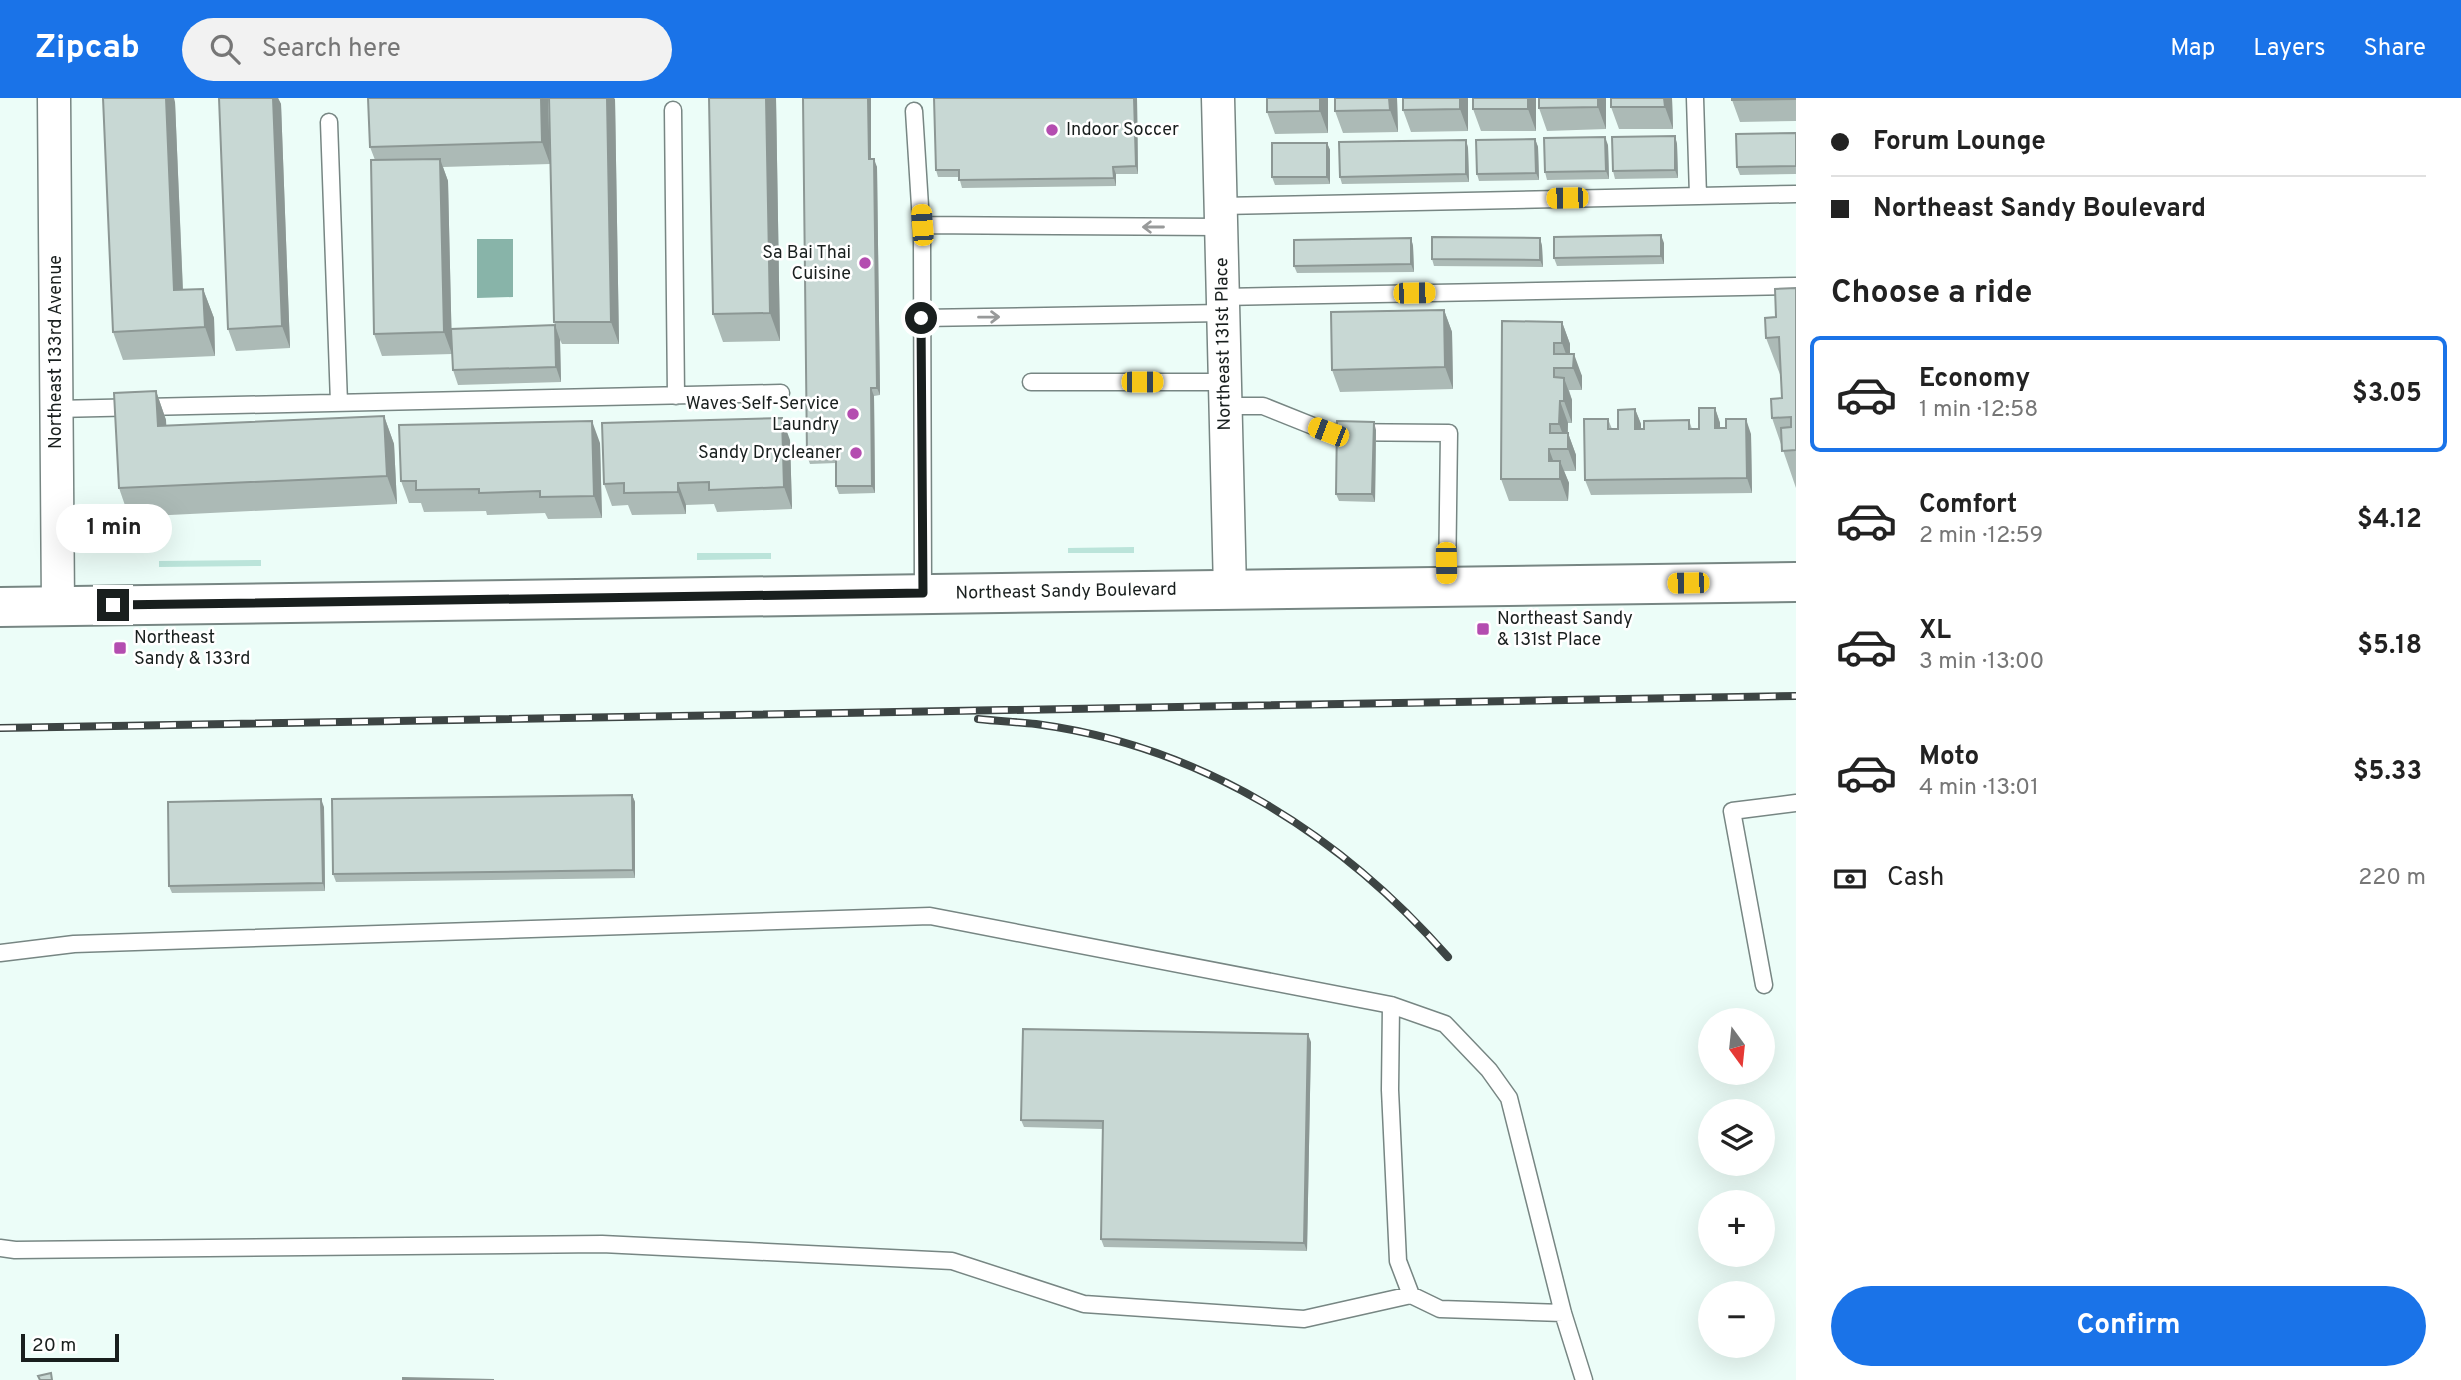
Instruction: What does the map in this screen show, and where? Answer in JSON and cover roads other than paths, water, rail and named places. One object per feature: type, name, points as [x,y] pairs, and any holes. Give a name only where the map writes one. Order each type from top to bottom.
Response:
[{"type":"main road","name":"Northeast Sandy Boulevard","points":[[0,607],[1796,582]]},
{"type":"street","name":"Northeast 133rd Avenue","points":[[54,98],[58,606]]},
{"type":"street","name":"Northeast 131st Place","points":[[1218,98],[1230,590]]},
{"type":"lane","points":[[1695,98],[1699,196]]},
{"type":"lane","points":[[673,110],[676,396]]},
{"type":"lane","points":[[914,111],[922,225],[923,593]]},
{"type":"lane","points":[[328,122],[339,403]]},
{"type":"lane","points":[[922,225],[1796,194]]},
{"type":"lane","points":[[921,318],[1796,286]]},
{"type":"lane","points":[[1031,382],[1225,394],[1328,432],[1449,433],[1447,586]]},
{"type":"lane","points":[[56,409],[781,393]]},
{"type":"lane","points":[[1764,985],[1732,811],[1796,803]]},
{"type":"lane","points":[[0,953],[75,944],[930,916],[1391,1006],[1445,1024],[1489,1070],[1509,1098],[1563,1313],[1584,1380]]},
{"type":"lane","points":[[1391,1006],[1390,1090],[1398,1261],[1411,1295]]},
{"type":"lane","points":[[0,1248],[602,1244],[953,1261],[1084,1304],[1304,1319],[1411,1295],[1440,1309],[1563,1313]]},
{"type":"railway","points":[[0,728],[1796,696]]},
{"type":"railway","points":[[978,719],[1036,724],[1097,735],[1155,752],[1210,775],[1263,803],[1314,835],[1361,872],[1406,913],[1448,957]]},
{"type":"place","name":"Indoor Soccer","points":[[1052,130]]},
{"type":"place","name":"Sa Bai Thai Cuisine","points":[[865,263]]},
{"type":"place","name":"Waves Self-Service Laundry","points":[[853,414]]},
{"type":"place","name":"Sandy Drycleaner","points":[[856,453]]},
{"type":"place","name":"Northeast Sandy & 131st Place","points":[[1483,629]]},
{"type":"place","name":"Northeast Sandy & 133rd","points":[[120,648]]}]
